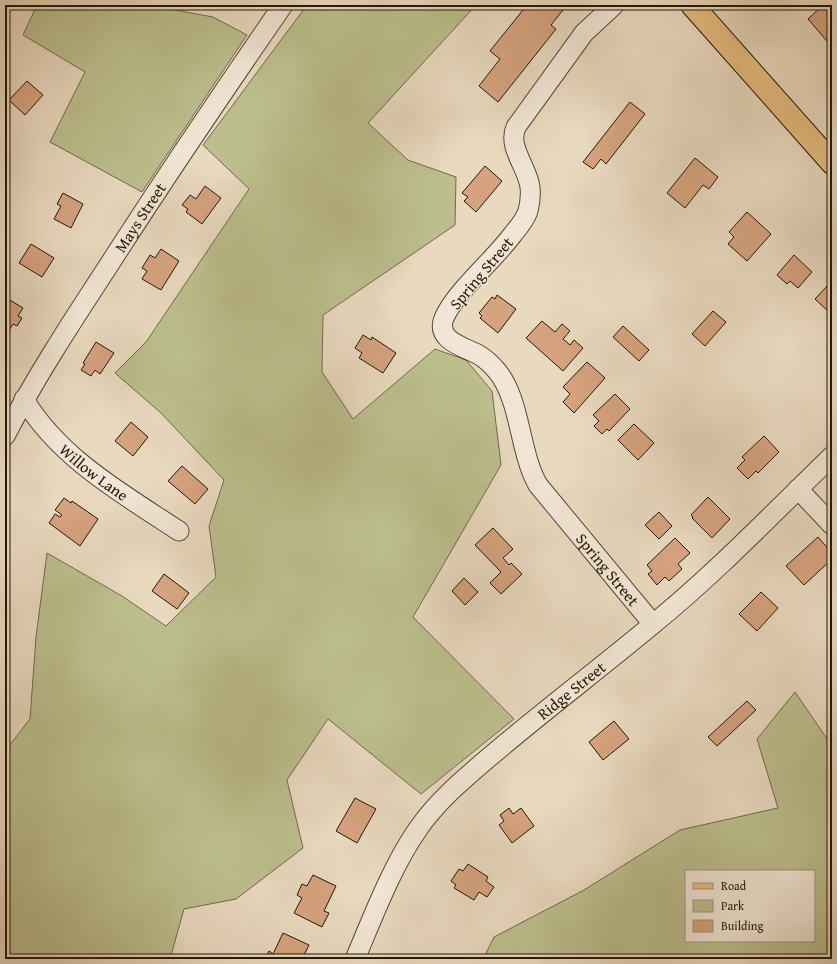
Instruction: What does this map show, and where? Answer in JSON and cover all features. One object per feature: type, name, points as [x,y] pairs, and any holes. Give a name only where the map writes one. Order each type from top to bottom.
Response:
[{"type":"main road","points":[[692,5],[832,163]]},
{"type":"street","name":"Mays Street","points":[[5,436],[24,399],[180,155],[283,5]]},
{"type":"street","name":"Spring Street","points":[[614,5],[584,33],[516,127],[514,132],[514,142],[530,186],[530,202],[526,217],[504,246],[454,301],[444,319],[442,329],[453,343],[480,355],[499,373],[506,386],[520,426],[528,461],[535,479],[654,624]]},
{"type":"street","name":"Willow Lane","points":[[24,399],[36,419],[48,433],[77,460],[179,531]]},
{"type":"street","name":"Ridge Street","points":[[355,959],[392,877],[418,830],[435,808],[459,783],[512,738],[654,624],[713,572],[832,456]]},
{"type":"street","points":[[798,489],[832,525]]},
{"type":"green space","points":[[37,5],[148,5],[213,17],[247,35],[142,192],[50,142],[85,72],[23,35]]},
{"type":"green space","points":[[307,5],[476,5],[368,123],[408,160],[456,177],[455,225],[323,315],[322,372],[353,419],[435,349],[466,360],[492,391],[501,465],[413,617],[514,719],[421,794],[328,719],[287,780],[303,848],[236,899],[184,909],[170,959],[5,959],[5,751],[30,719],[36,637],[47,553],[122,596],[166,626],[216,577],[209,526],[224,480],[161,413],[115,373],[146,342],[249,189],[203,145]]},
{"type":"green space","points":[[795,692],[832,746],[832,959],[483,959],[494,937],[584,890],[680,830],[778,808],[757,739]]},
{"type":"building","points":[[527,5],[567,5],[551,25],[556,29],[498,102],[479,86],[500,59],[490,51]]},
{"type":"building","points":[[823,5],[832,5],[832,47],[808,19]]},
{"type":"building","points":[[27,81],[43,95],[25,115],[9,100]]},
{"type":"building","points":[[630,102],[645,114],[606,164],[601,159],[593,169],[583,162]]},
{"type":"building","points":[[695,158],[718,177],[709,189],[703,185],[685,208],[667,193]]},
{"type":"building","points":[[485,166],[502,181],[476,212],[464,201],[468,197],[462,193]]},
{"type":"building","points":[[205,186],[221,198],[202,224],[186,212],[188,209],[182,205],[190,195],[196,199]]},
{"type":"building","points":[[63,193],[83,204],[71,228],[54,219],[61,206],[57,204]]},
{"type":"building","points":[[747,212],[771,234],[747,261],[728,244],[734,237],[729,232]]},
{"type":"building","points":[[31,244],[54,258],[42,277],[19,263]]},
{"type":"building","points":[[161,249],[179,261],[161,290],[142,279],[147,271],[142,268],[150,255],[155,258]]},
{"type":"building","points":[[794,255],[812,272],[798,288],[790,281],[787,284],[777,275]]},
{"type":"building","points":[[828,285],[832,289],[832,310],[829,312],[815,299]]},
{"type":"building","points":[[497,295],[516,309],[498,333],[480,318],[482,316],[479,313],[492,297],[495,299]]},
{"type":"building","points":[[5,297],[23,308],[18,316],[22,318],[17,326],[13,324],[8,332],[5,330]]},
{"type":"building","points":[[713,311],[726,322],[705,346],[692,334]]},
{"type":"building","points":[[542,321],[555,332],[562,324],[570,331],[563,339],[570,345],[574,340],[583,348],[563,371],[526,338]]},
{"type":"building","points":[[623,326],[649,350],[639,361],[613,337]]},
{"type":"building","points":[[363,335],[371,340],[372,337],[396,353],[383,373],[359,358],[362,353],[355,348]]},
{"type":"building","points":[[96,342],[114,353],[100,374],[95,370],[91,376],[81,370],[85,364],[83,363]]},
{"type":"building","points":[[587,362],[605,378],[574,413],[563,402],[570,394],[563,387]]},
{"type":"building","points":[[615,394],[630,409],[609,431],[607,429],[602,434],[594,426],[599,421],[593,415]]},
{"type":"building","points":[[131,422],[148,437],[133,456],[115,441]]},
{"type":"building","points":[[634,424],[654,443],[638,460],[618,440]]},
{"type":"building","points":[[764,436],[779,452],[758,473],[756,471],[748,479],[737,468],[745,460],[742,457]]},
{"type":"building","points":[[182,466],[208,489],[195,504],[168,481]]},
{"type":"building","points":[[708,497],[730,519],[712,538],[692,518],[693,517],[691,515]]},
{"type":"building","points":[[64,498],[71,503],[72,501],[98,519],[80,546],[49,523],[55,514],[60,517],[62,515],[55,510]]},
{"type":"building","points":[[659,512],[672,526],[659,539],[645,525]]},
{"type":"building","points":[[493,528],[513,549],[503,558],[509,565],[511,563],[522,574],[501,594],[490,583],[501,572],[475,545]]},
{"type":"building","points":[[818,537],[832,553],[832,559],[804,585],[786,566]]},
{"type":"building","points":[[675,538],[690,553],[678,564],[682,569],[669,581],[665,577],[657,585],[648,574],[652,571],[647,565]]},
{"type":"building","points":[[164,574],[189,593],[177,609],[152,591]]},
{"type":"building","points":[[464,578],[478,592],[465,605],[452,591]]},
{"type":"building","points":[[761,592],[778,608],[757,631],[739,614]]},
{"type":"building","points":[[747,701],[756,710],[717,746],[708,737]]},
{"type":"building","points":[[614,721],[629,739],[603,760],[589,742]]},
{"type":"building","points":[[355,798],[376,809],[357,843],[336,831]]},
{"type":"building","points":[[509,808],[513,814],[521,808],[534,826],[512,843],[499,825],[504,821],[500,815]]},
{"type":"building","points":[[468,864],[488,877],[486,881],[494,887],[487,897],[479,892],[474,900],[454,888],[456,885],[451,881],[459,869],[463,871]]},
{"type":"building","points":[[313,875],[336,886],[324,911],[329,913],[322,927],[294,913],[302,898],[297,895],[302,884],[307,886]]},
{"type":"building","points":[[283,933],[309,945],[302,959],[265,959],[269,951],[273,954]]}]
